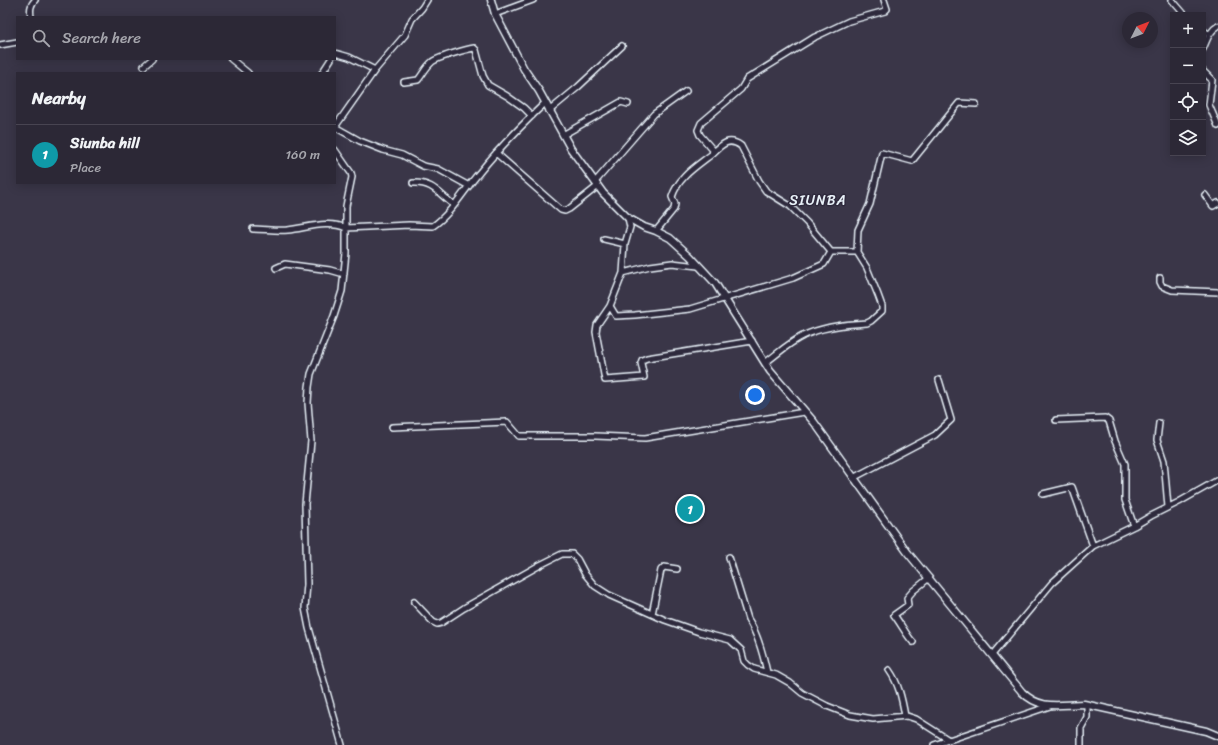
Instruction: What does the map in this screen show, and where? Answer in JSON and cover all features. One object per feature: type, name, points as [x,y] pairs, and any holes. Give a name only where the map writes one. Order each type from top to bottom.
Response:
[{"type":"street","points":[[31,16],[30,9],[35,0]]},
{"type":"street","points":[[336,126],[375,70],[405,35],[412,19],[427,0]]},
{"type":"street","points":[[491,0],[495,14],[524,69],[539,91],[563,135],[603,193],[628,218],[644,227],[670,238],[690,256],[715,283],[773,375],[814,422],[908,553],[1027,696],[1042,704],[1050,706]]},
{"type":"street","points":[[495,14],[533,0]]},
{"type":"street","points":[[712,153],[714,150],[700,135],[698,130],[701,123],[741,89],[747,79],[815,37],[849,21],[885,12],[887,9],[884,0]]},
{"type":"street","points":[[1172,0],[1182,12]]},
{"type":"street","points":[[1203,48],[1209,35],[1214,28],[1218,26]]},
{"type":"street","points":[[0,45],[16,42]]},
{"type":"street","points":[[549,111],[578,87],[622,46]]},
{"type":"street","points":[[404,82],[418,80],[435,59],[465,49],[474,48],[476,50],[483,76],[488,85],[507,96],[524,108],[532,116]]},
{"type":"street","points":[[336,53],[349,56],[375,70]]},
{"type":"street","points":[[144,66],[151,60]]},
{"type":"street","points":[[231,60],[247,72]]},
{"type":"street","points":[[323,72],[330,60]]},
{"type":"street","points":[[1206,74],[1212,80],[1210,105],[1218,126]]},
{"type":"street","points":[[496,153],[561,210],[565,210],[596,184],[654,114],[686,91]]},
{"type":"street","points":[[563,135],[621,102],[628,104]]},
{"type":"street","points":[[253,229],[287,230],[312,225],[339,225],[346,228],[409,225],[430,226],[440,220],[496,153],[545,103]]},
{"type":"street","points":[[765,363],[802,336],[827,328],[867,323],[882,311],[882,306],[867,268],[857,252],[858,230],[870,204],[882,153],[912,161],[959,103],[976,104]]},
{"type":"street","points":[[336,128],[360,141],[383,150],[402,155],[423,166],[438,169],[469,186]]},
{"type":"street","points":[[656,231],[674,209],[675,204],[672,196],[675,188],[689,172],[721,145],[728,142],[736,142],[741,146],[759,182],[766,191],[790,206],[807,223],[831,252]]},
{"type":"street","points":[[336,151],[351,173],[352,177],[346,206],[342,291],[338,306],[312,374],[309,387],[308,403],[311,441],[305,504],[305,608],[309,628],[342,745]]},
{"type":"street","points":[[413,183],[422,182],[429,185],[454,205]]},
{"type":"street","points":[[1205,195],[1213,206],[1218,204]]},
{"type":"street","points":[[628,218],[630,227],[625,244],[623,273],[610,306],[597,325],[596,332],[605,380],[644,377],[641,363],[642,360],[647,358],[752,341]]},
{"type":"street","points":[[604,239],[625,244]]},
{"type":"street","points":[[831,252],[857,252]]},
{"type":"street","points":[[610,306],[616,316],[690,309],[724,297],[793,278],[824,264],[831,252]]},
{"type":"street","points":[[276,268],[285,264],[330,270],[344,274]]},
{"type":"street","points":[[623,273],[650,266],[672,264],[698,266]]},
{"type":"street","points":[[1160,278],[1162,286],[1172,290],[1218,292]]},
{"type":"street","points":[[853,478],[935,435],[951,420],[939,380]]},
{"type":"street","points":[[392,426],[507,422],[519,436],[595,436],[645,438],[804,412]]},
{"type":"street","points":[[1056,420],[1105,418],[1110,421],[1115,441],[1125,464],[1125,500],[1134,526]]},
{"type":"street","points":[[1159,424],[1157,440],[1164,461],[1168,507]]},
{"type":"street","points":[[992,655],[1052,582],[1093,546],[1134,526],[1218,480]]},
{"type":"street","points":[[1043,494],[1072,487],[1093,546]]},
{"type":"street","points":[[414,602],[433,622],[437,624],[441,623],[464,608],[540,565],[562,554],[572,554],[595,586],[609,595],[652,614],[699,632],[730,640],[741,650],[744,661],[748,665],[754,669],[776,674],[802,693],[827,706],[850,715],[873,719],[905,716],[916,719],[948,740]]},
{"type":"street","points":[[729,557],[748,619],[753,625],[764,656],[767,672]]},
{"type":"street","points":[[652,614],[661,570],[664,567],[677,569]]},
{"type":"street","points":[[913,642],[910,640],[904,628],[894,615],[908,605],[907,598],[929,578]]},
{"type":"street","points":[[889,670],[902,697],[905,716]]},
{"type":"street","points":[[934,745],[1050,706],[1067,704],[1087,704],[1206,731],[1218,736]]},
{"type":"street","points":[[1081,745],[1081,728],[1087,717],[1087,704]]},
{"type":"place","name":"Siunba hill","points":[[690,509]]},
{"type":"district","name":"SIUNBA","points":[[818,200]]}]
